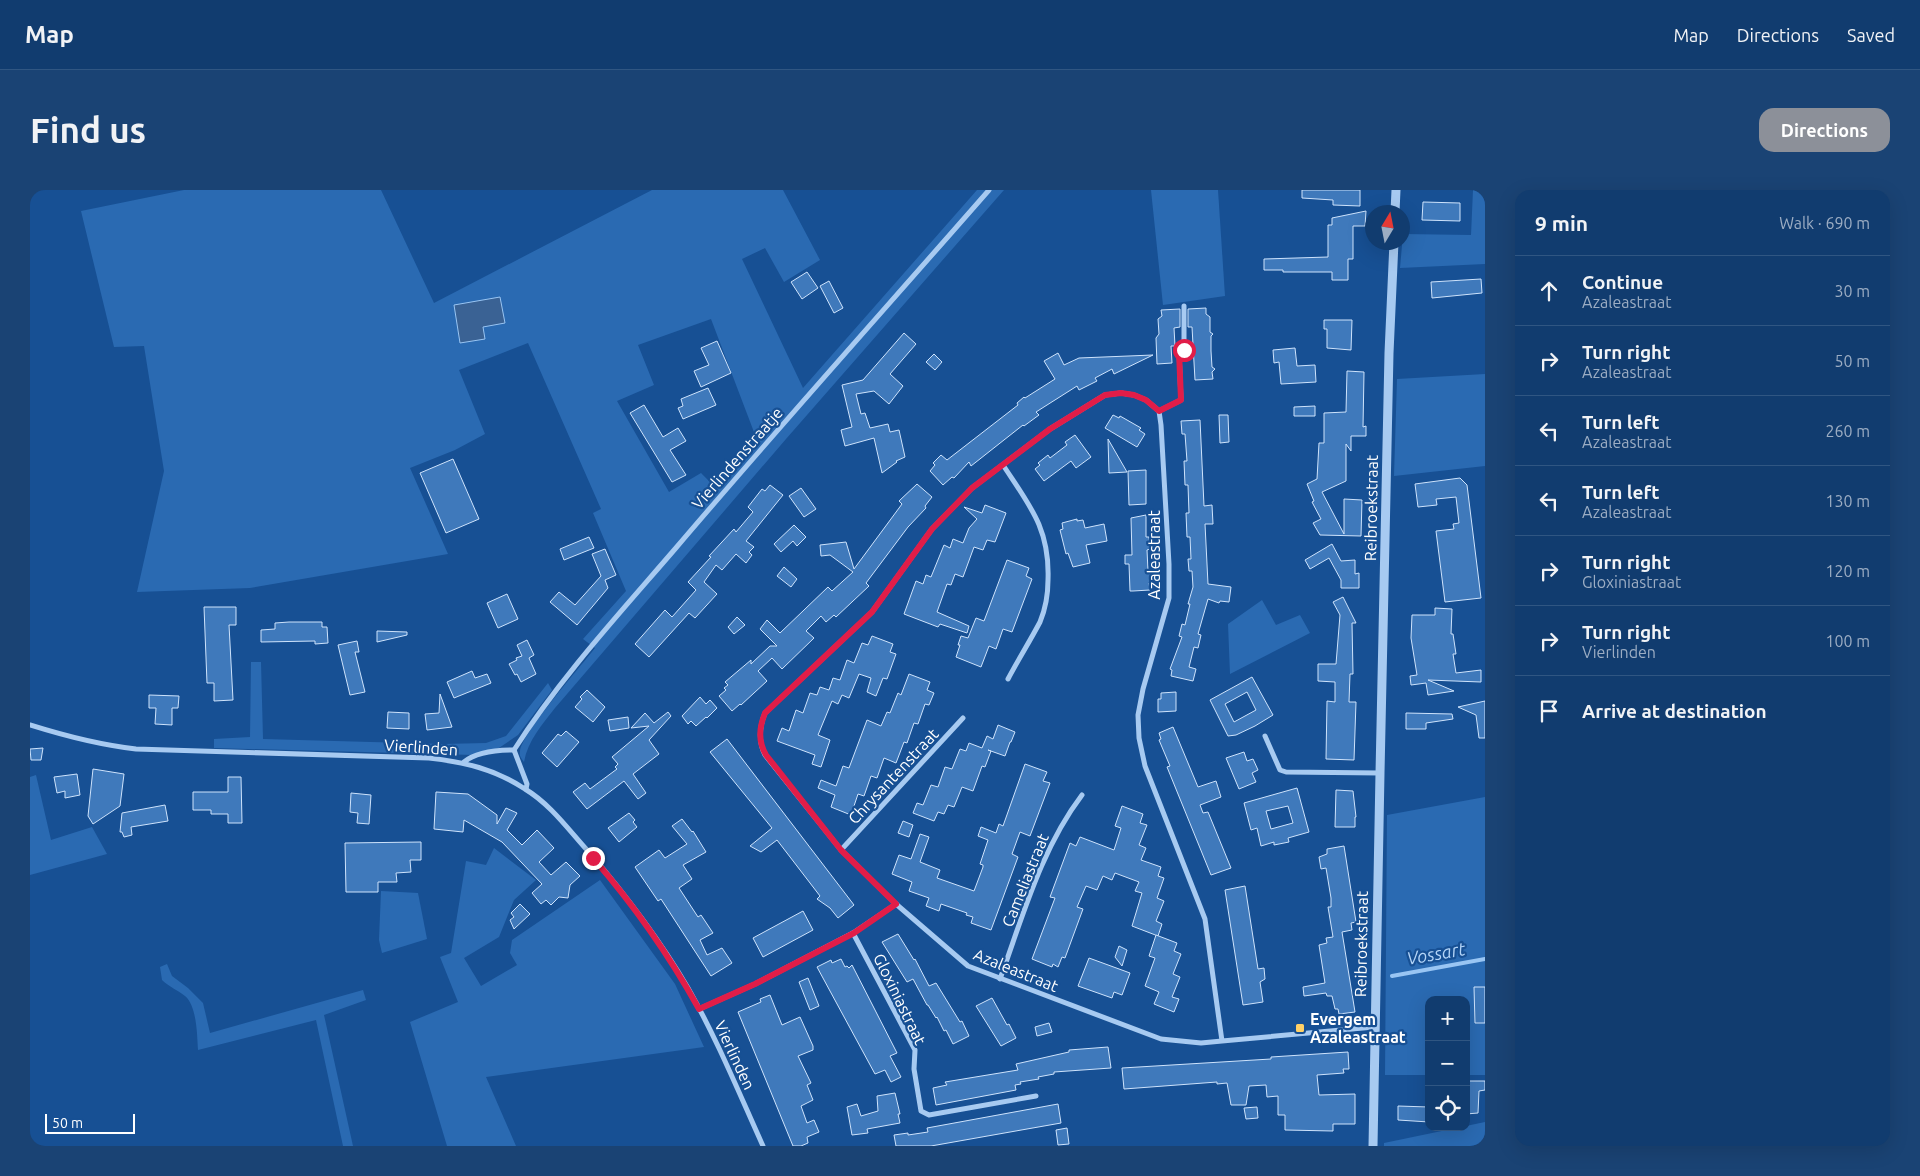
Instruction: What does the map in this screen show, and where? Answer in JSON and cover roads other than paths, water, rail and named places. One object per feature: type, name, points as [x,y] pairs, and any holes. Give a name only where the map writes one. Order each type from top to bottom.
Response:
[{"type":"street","name":"Vierlindenstraatje","points":[[514,750],[534,719],[612,622],[989,190]]},
{"type":"street","points":[[1395,205],[1396,190]]},
{"type":"street","name":"Reibroekstraat","points":[[1374,1146],[1374,1028],[1394,250]]},
{"type":"street","points":[[1159,411],[1181,400],[1179,351],[1184,350],[1184,306]]},
{"type":"street","name":"Azaleastraat","points":[[1222,1042],[1205,919],[1145,766],[1139,738],[1138,715],[1143,689],[1169,598],[1163,440],[1159,411],[1146,400],[1134,395],[1121,393],[1105,395],[1050,429],[972,488],[932,529],[872,612],[765,713],[761,724],[760,746],[841,850],[896,904],[968,966],[1161,1039],[1201,1043],[1222,1042],[1374,1028]]},
{"type":"street","points":[[1004,465],[1036,515],[1046,545],[1048,566],[1048,590],[1040,620],[1008,679]]},
{"type":"street","name":"Chrysantenstraat","points":[[841,850],[963,718]]},
{"type":"street","name":"Vierlinden","points":[[30,725],[74,739],[136,749],[429,758],[464,762],[496,774],[526,789],[555,814],[624,894],[653,932],[699,1009],[729,1069],[763,1146]]},
{"type":"street","points":[[1265,736],[1280,770],[1286,772],[1380,773]]},
{"type":"street","points":[[464,762],[469,758],[500,750],[514,750],[527,784],[526,789]]},
{"type":"street","name":"Cameliastraat","points":[[1000,979],[1048,850],[1068,814],[1082,795]]},
{"type":"street","points":[[699,1009],[755,984],[854,933],[896,904]]},
{"type":"street","name":"Gloxiniastraat","points":[[854,933],[915,1050],[914,1069],[922,1111],[929,1115],[1036,1096]]},
{"type":"waterway","name":"Vossart","points":[[1392,976],[1485,959]]},
{"type":"place","name":"Evergem Azaleastraat","points":[[1300,1028]]}]
